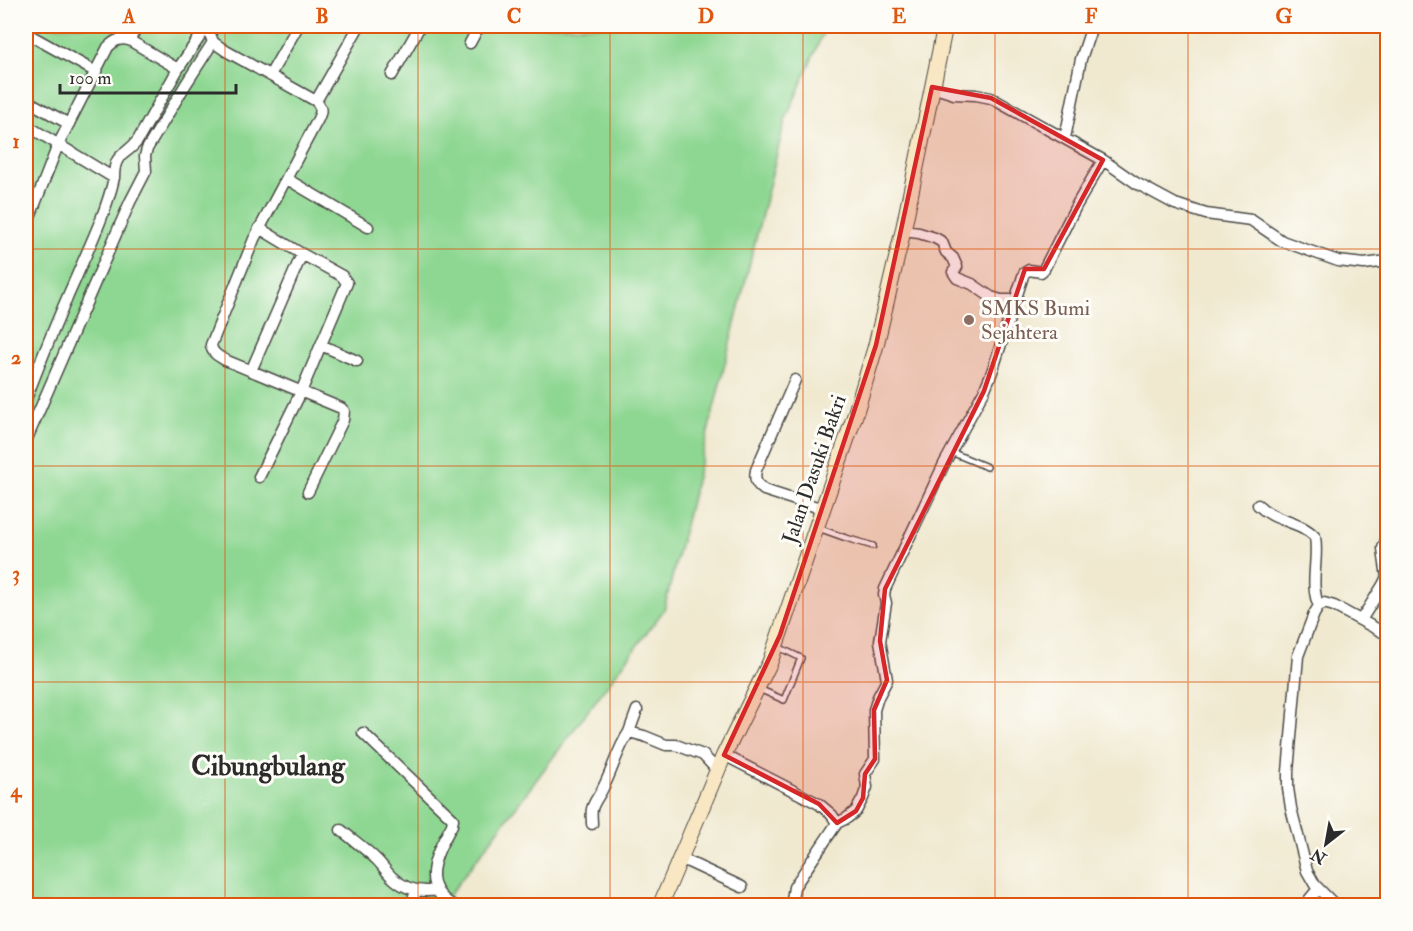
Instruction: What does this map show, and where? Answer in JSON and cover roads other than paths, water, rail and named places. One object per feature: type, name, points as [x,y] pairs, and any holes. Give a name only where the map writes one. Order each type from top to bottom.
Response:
[{"type":"main road","name":"Jalan Dasuki Bakri","points":[[660,906],[717,770],[770,662],[841,456],[876,345],[903,231],[945,26]]},
{"type":"street","points":[[129,40],[138,26]]},
{"type":"street","points":[[26,399],[59,315],[101,220],[111,193],[114,167],[119,157],[134,146],[138,140],[178,69],[207,26],[213,42],[321,106],[321,112],[259,228],[211,345],[211,349],[219,356],[344,411],[343,420],[308,492]]},
{"type":"street","points":[[270,75],[298,26]]},
{"type":"street","points":[[316,101],[359,26]]},
{"type":"street","points":[[392,75],[420,26]]},
{"type":"street","points":[[470,43],[479,26]]},
{"type":"street","points":[[1065,138],[1081,59],[1092,26]]},
{"type":"street","points":[[26,33],[96,72]]},
{"type":"street","points":[[26,227],[58,145],[108,47],[114,41],[129,40],[178,69]]},
{"type":"street","points":[[26,441],[130,202],[146,171],[147,149],[213,42]]},
{"type":"street","points":[[932,87],[954,93],[991,98],[1065,138],[1136,183],[1176,204],[1206,214],[1251,220],[1282,241],[1323,257],[1364,264],[1388,261]]},
{"type":"street","points":[[26,100],[69,124]]},
{"type":"street","points":[[26,125],[114,177]]},
{"type":"street","points":[[790,906],[794,887],[837,823],[856,811],[867,787],[865,774],[875,759],[874,710],[887,680],[880,641],[886,603],[885,589],[951,452],[984,391],[1024,273],[1029,270],[1041,272],[1044,269],[1076,206],[1103,160]]},
{"type":"street","points":[[286,179],[368,228]]},
{"type":"street","points":[[259,228],[342,276],[347,283],[301,392],[259,477]]},
{"type":"street","points":[[903,231],[919,233],[942,242],[957,267],[953,272],[957,278],[972,284],[991,297],[1000,300],[1016,300]]},
{"type":"street","points":[[251,371],[302,254]]},
{"type":"street","points":[[321,345],[357,362]]},
{"type":"street","points":[[795,380],[756,470],[755,479],[764,489],[823,509]]},
{"type":"street","points":[[1258,505],[1271,516],[1304,527],[1315,537],[1315,597],[1319,606]]},
{"type":"street","points":[[1361,621],[1387,577],[1383,548],[1388,535]]},
{"type":"street","points":[[1336,906],[1318,889],[1307,871],[1288,789],[1298,656],[1319,606],[1323,603],[1328,603],[1388,635]]},
{"type":"street","points":[[592,824],[592,809],[636,710]]},
{"type":"street","points":[[628,732],[703,755],[717,770]]},
{"type":"street","points":[[363,734],[453,819],[440,848],[432,876],[437,890],[446,901],[454,906]]},
{"type":"street","points":[[724,755],[819,804],[832,815],[837,823]]},
{"type":"street","points":[[341,830],[377,860],[393,878],[416,891],[437,890]]},
{"type":"street","points":[[680,858],[742,887]]},
{"type":"street","points":[[1304,906],[1318,889]]},
{"type":"street","points":[[411,906],[416,891]]},
{"type":"lane","points":[[951,452],[987,467]]},
{"type":"lane","points":[[816,528],[873,546]]},
{"type":"lane","points":[[757,688],[784,700],[801,658],[776,646]]},
{"type":"place","name":"SMKS Bumi Sejahtera","points":[[969,320]]},
{"type":"district","name":"Cibungbulang","points":[[268,766]]}]
